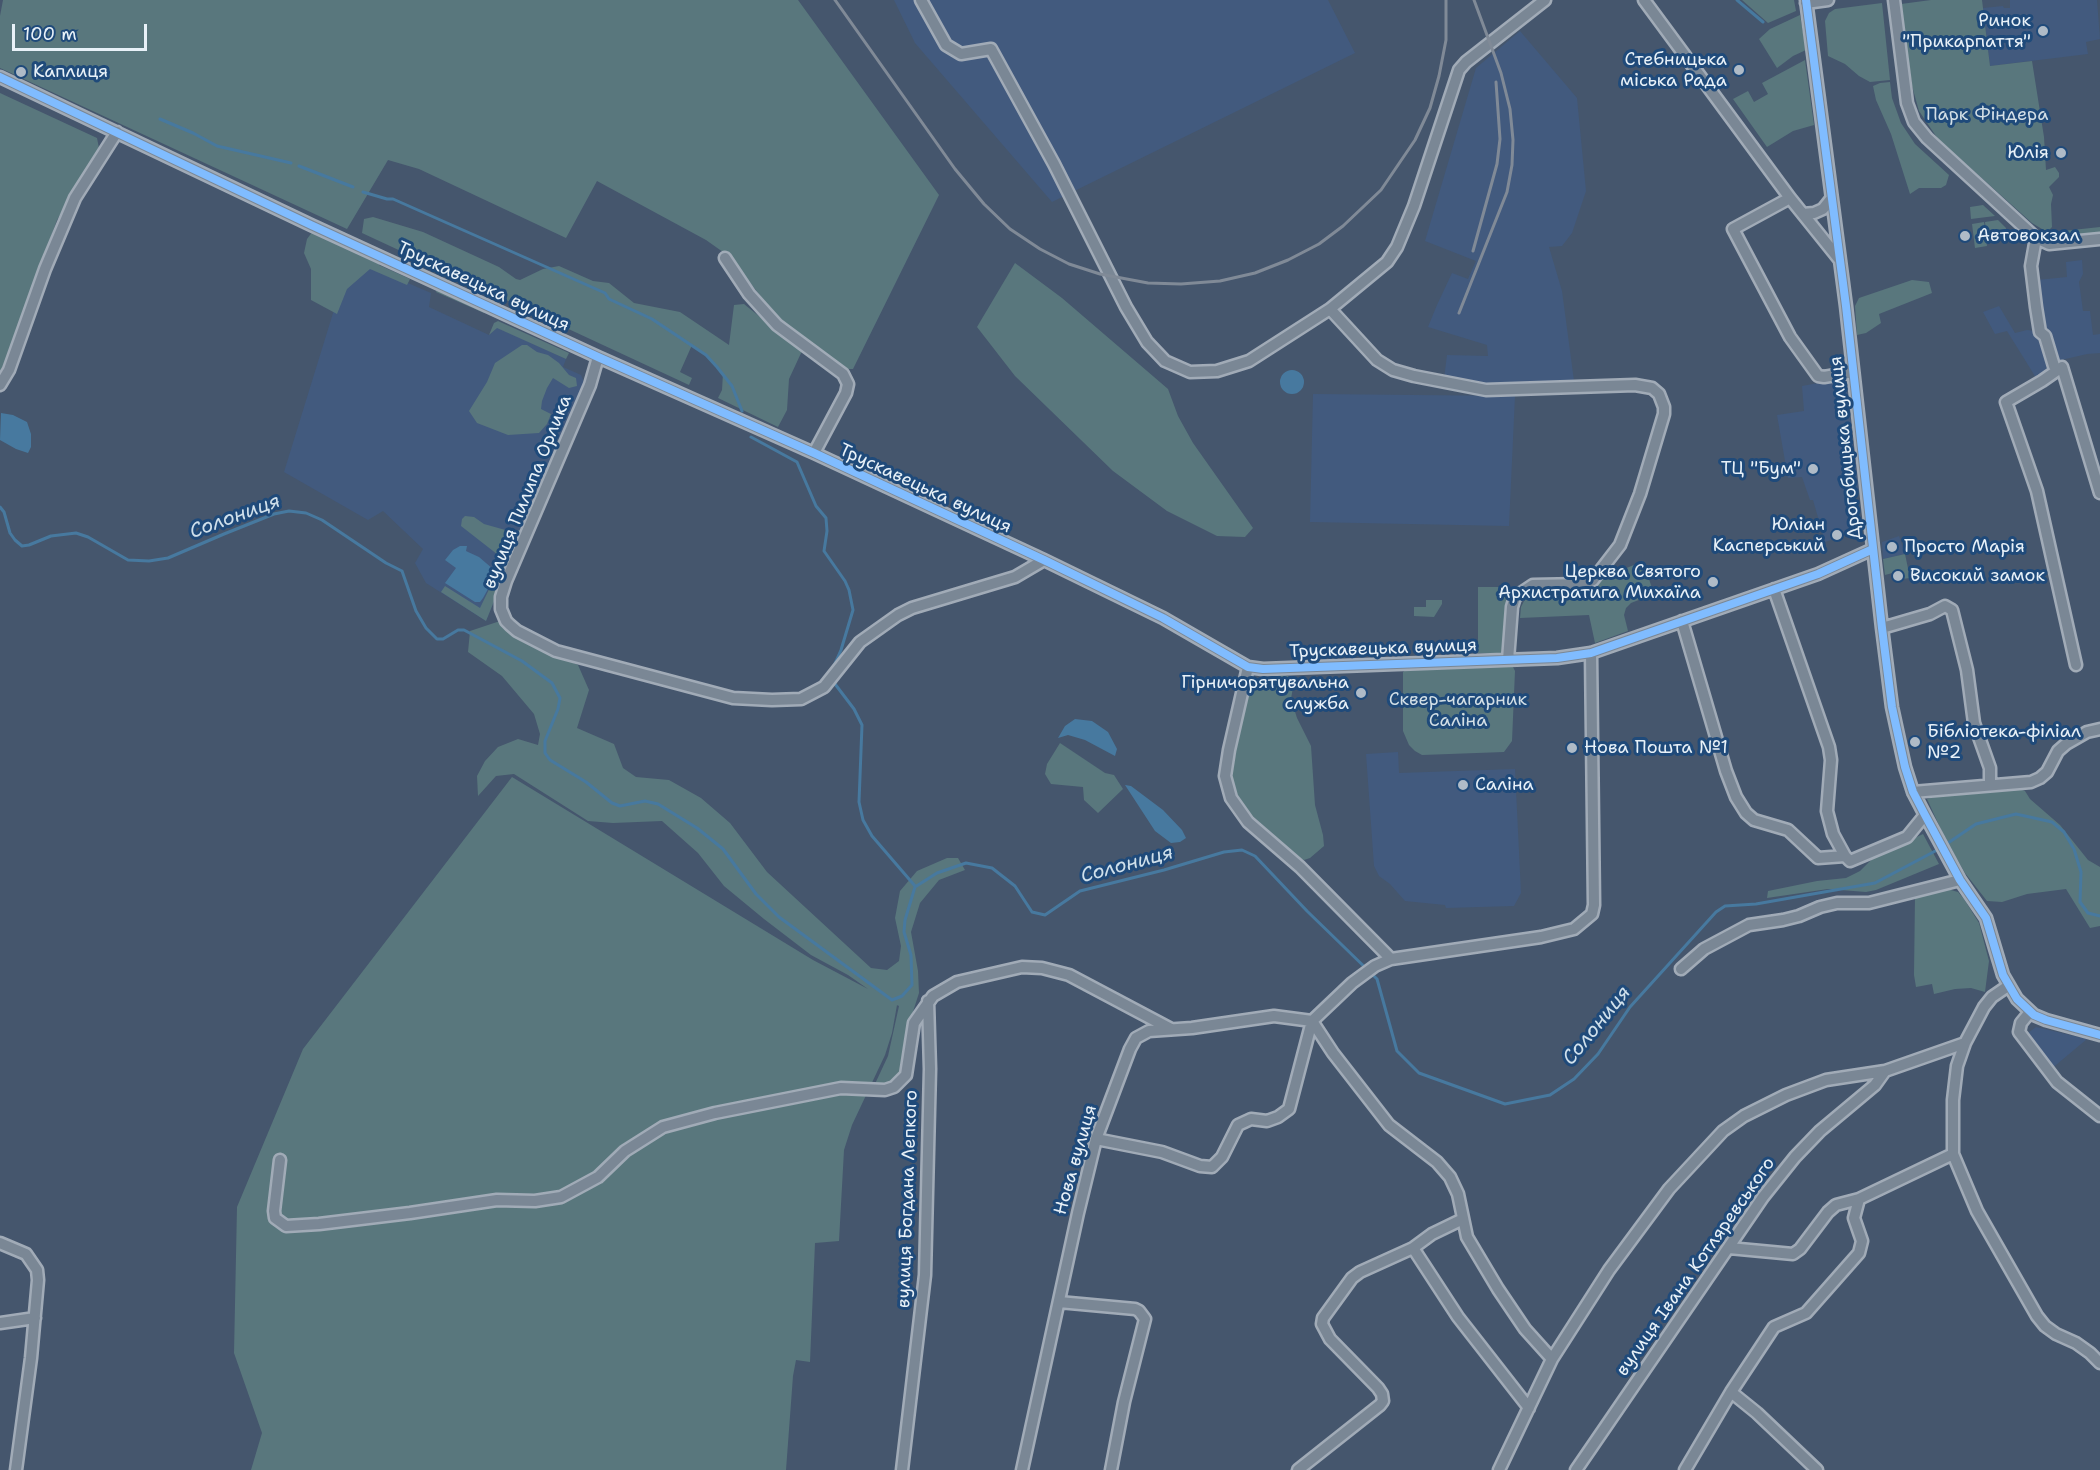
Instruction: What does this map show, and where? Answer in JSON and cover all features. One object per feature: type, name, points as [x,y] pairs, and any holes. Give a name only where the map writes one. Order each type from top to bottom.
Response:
[{"type":"street","points":[[921,0],[946,45],[962,54],[991,49],[1054,164],[1126,307],[1147,342],[1165,361],[1190,372],[1217,371],[1249,361],[1330,309],[1387,262],[1396,247],[1421,188],[1462,66],[1545,0]]},
{"type":"street","points":[[1644,0],[1790,198],[1839,259]]},
{"type":"street","points":[[1806,1],[1828,0]]},
{"type":"street","points":[[1894,0],[1907,102],[1914,122],[1936,147],[2036,238],[2049,244],[2100,239]]},
{"type":"street","name":"Дрогобицька вулиця","points":[[1806,1],[1896,730],[1913,792],[1960,880],[1986,918],[2008,986]]},
{"type":"street","name":"Трускавецька вулиця","points":[[0,77],[311,225],[1044,560],[1163,618],[1248,667],[1274,669],[1508,660],[1557,658],[1591,653],[1818,574],[1873,549]]},
{"type":"street","points":[[0,385],[9,370],[45,269],[75,198],[117,132]]},
{"type":"street","points":[[1790,198],[1733,229],[1790,337],[1818,375],[1824,377],[1853,372]]},
{"type":"street","points":[[1803,214],[1814,213],[1823,208],[1831,199]]},
{"type":"street","points":[[2036,238],[2031,266],[2037,317],[2040,332],[2045,336],[2057,370]]},
{"type":"street","points":[[725,258],[748,294],[777,325],[843,374],[848,384],[846,393],[814,453]]},
{"type":"street","points":[[1330,309],[1377,360],[1393,370],[1414,376],[1486,390],[1635,385],[1652,388],[1659,394],[1664,414],[1640,494],[1620,545],[1593,580],[1583,584],[1533,585],[1515,597],[1512,606],[1508,660]]},
{"type":"street","name":"вулиця Пилипа Орлика","points":[[598,357],[590,385],[501,597],[501,609],[510,625],[556,651],[733,698],[801,699],[824,687],[860,642],[898,615],[912,608],[1015,578],[1044,560]]},
{"type":"street","points":[[2076,665],[2037,491],[2006,402],[2062,367],[2100,493]]},
{"type":"street","points":[[1774,589],[1829,747],[1830,773],[1827,811],[1833,834],[1845,856],[1850,861],[1907,837],[1925,815]]},
{"type":"street","points":[[1882,628],[1930,614],[1945,606],[1952,610],[1967,670],[1974,723],[1989,768],[1990,785]]},
{"type":"street","points":[[1682,621],[1726,771],[1736,797],[1746,813],[1755,820],[1788,830],[1815,856],[1824,858],[1845,856]]},
{"type":"street","points":[[1096,1139],[1152,1149],[1200,1166],[1212,1167],[1222,1157],[1238,1125],[1251,1119],[1267,1121],[1289,1109],[1312,1021],[1352,983],[1375,966],[1391,959],[1541,937],[1574,929],[1592,914],[1594,905],[1591,653]]},
{"type":"street","points":[[1248,667],[1225,776],[1231,798],[1248,822],[1300,867],[1391,959]]},
{"type":"street","points":[[1913,792],[2031,782],[2047,772],[2058,751],[2066,744],[2087,732],[2100,729]]},
{"type":"street","points":[[1681,969],[1704,949],[1749,925],[1783,921],[1837,903],[1869,903],[1960,880]]},
{"type":"street","points":[[280,1160],[274,1211],[275,1218],[286,1226],[410,1213],[497,1200],[535,1201],[561,1197],[598,1177],[625,1151],[663,1127],[716,1113],[841,1088],[885,1090],[894,1087],[906,1075],[914,1023],[928,1001],[941,990],[957,982],[1022,967],[1042,968],[1069,975],[1171,1029]]},
{"type":"street","points":[[2100,1035],[2064,1027],[2030,1012],[2008,986],[1984,1006],[1965,1043],[1958,1066],[1953,1100],[1953,1154],[1977,1211],[2045,1326],[2076,1343],[2100,1363]]},
{"type":"street","name":"вулиця Богдана Лепкого","points":[[902,1470],[925,1275],[930,1069],[928,1001]]},
{"type":"street","points":[[2030,1012],[2021,1023],[2019,1032],[2057,1082],[2100,1116]]},
{"type":"street","name":"Нова вулиця","points":[[1022,1470],[1096,1139],[1130,1048],[1136,1038],[1149,1031],[1274,1016],[1312,1021]]},
{"type":"street","points":[[1312,1021],[1333,1053],[1389,1125],[1437,1162],[1450,1178],[1458,1194],[1467,1237],[1525,1329],[1552,1359]]},
{"type":"street","points":[[1499,1470],[1552,1359],[1609,1270],[1669,1189],[1724,1131],[1744,1116],[1786,1095],[1826,1080],[1885,1071],[1965,1043]]},
{"type":"street","name":"вулиця Івана Котляревського","points":[[1576,1470],[1763,1197],[1795,1157],[1820,1131],[1875,1085],[1885,1071]]},
{"type":"street","points":[[1728,1248],[1793,1254],[1800,1249],[1836,1206],[1859,1199],[1953,1154]]},
{"type":"street","points":[[1685,1470],[1731,1392],[1774,1327],[1806,1313],[1858,1253],[1862,1241],[1854,1218],[1859,1199]]},
{"type":"street","points":[[1298,1470],[1380,1406],[1383,1401],[1378,1388],[1330,1339],[1322,1324],[1323,1318],[1352,1278],[1360,1272],[1413,1248],[1431,1234],[1463,1219]]},
{"type":"street","points":[[0,1243],[26,1254],[37,1270],[35,1318],[16,1470]]},
{"type":"street","points":[[1413,1248],[1458,1317],[1529,1408]]},
{"type":"street","points":[[1059,1302],[1134,1309],[1139,1311],[1145,1319],[1124,1402],[1111,1470]]},
{"type":"street","points":[[0,1323],[35,1318]]},
{"type":"street","points":[[1731,1392],[1817,1470]]},
{"type":"shaded area","points":[[894,0],[1328,0],[1355,53],[1052,202],[915,43]]},
{"type":"shaded area","name":"Ринок \"Прикарпаття\"","points":[[2010,0],[2097,0],[2100,39],[2086,42],[2088,54],[1990,66],[1983,8],[2003,6],[2010,8]]},
{"type":"shaded area","points":[[1520,31],[1577,98],[1586,191],[1572,233],[1562,246],[1549,247],[1562,291],[1574,381],[1487,385],[1444,379],[1447,355],[1488,356],[1487,345],[1428,327],[1452,273],[1468,279],[1476,261],[1425,241],[1476,68]]},
{"type":"shaded area","points":[[350,258],[431,293],[429,307],[489,335],[497,327],[566,359],[563,367],[581,375],[584,382],[486,621],[426,583],[415,563],[423,549],[383,511],[368,520],[284,472]]},
{"type":"shaded area","points":[[2082,260],[2083,274],[2079,282],[2083,311],[2090,311],[2093,335],[2100,334],[2100,353],[2057,361],[2054,371],[2038,381],[2007,331],[1995,334],[1983,312],[1999,306],[2015,333],[2027,330],[2042,332],[2037,280],[2067,277],[2066,262]]},
{"type":"shaded area","points":[[1292,370],[1301,373],[1304,382],[1301,391],[1292,394],[1283,391],[1280,382],[1283,373]]},
{"type":"shaded area","points":[[1846,378],[1859,493],[1853,494],[1850,498],[1857,529],[1835,535],[1831,540],[1825,542],[1813,500],[1810,500],[1802,477],[1788,478],[1777,415],[1804,411],[1802,386]]},
{"type":"shaded area","points":[[1313,394],[1515,396],[1509,526],[1310,522]]},
{"type":"shaded area","points":[[1,413],[13,415],[27,422],[31,434],[31,447],[28,453],[0,440]]},
{"type":"shaded area","points":[[1899,536],[1905,554],[1883,559],[1882,542]]},
{"type":"shaded area","points":[[460,546],[467,546],[466,551],[479,557],[493,569],[493,580],[480,602],[475,602],[445,583],[456,568],[445,560],[453,550]]},
{"type":"shaded area","points":[[1075,719],[1092,721],[1108,732],[1117,749],[1115,756],[1085,740],[1068,735],[1058,738],[1065,726]]},
{"type":"shaded area","points":[[1398,752],[1399,773],[1515,769],[1521,893],[1514,906],[1446,908],[1445,905],[1405,901],[1390,884],[1379,876],[1374,866],[1366,754]]},
{"type":"shaded area","points":[[1125,785],[1131,786],[1163,810],[1182,830],[1186,838],[1180,842],[1171,843],[1155,831]]},
{"type":"shaded area","points":[[2036,1027],[2087,1039],[2050,1070],[2024,1036]]},
{"type":"green space","points":[[3,0],[798,0],[939,195],[853,369],[846,369],[776,316],[730,257],[706,240],[597,181],[566,238],[419,169],[388,160],[347,229],[0,68],[0,16]]},
{"type":"green space","points":[[1742,0],[1794,0],[1796,11],[1768,23]]},
{"type":"green space","name":"Парк Фіндера","points":[[1931,0],[1982,0],[1990,66],[2032,61],[2044,137],[2046,170],[2055,167],[2059,173],[2059,177],[2049,187],[2053,195],[2052,227],[2047,232],[2032,223],[1938,139],[1919,111],[1912,86],[1901,4]]},
{"type":"green space","points":[[1882,3],[1890,80],[1870,82],[1845,64],[1828,56],[1825,21],[1829,13],[1835,9]]},
{"type":"green space","points":[[1800,15],[1806,50],[1777,68],[1759,39],[1770,29]]},
{"type":"green space","points":[[1805,60],[1814,125],[1793,131],[1767,147],[1733,99],[1748,91],[1754,102],[1768,94],[1762,83]]},
{"type":"green space","points":[[1890,82],[1892,98],[1901,123],[1915,144],[1949,175],[1946,185],[1941,188],[1919,188],[1910,194],[1873,86]]},
{"type":"green space","points":[[0,93],[97,138],[99,148],[57,220],[0,378]]},
{"type":"green space","points":[[1983,205],[1995,216],[1971,219],[1970,207]]},
{"type":"green space","points":[[373,217],[423,232],[499,267],[516,279],[520,280],[543,269],[559,266],[593,281],[609,283],[634,303],[680,312],[729,345],[734,305],[744,304],[802,351],[789,379],[787,410],[778,427],[718,398],[722,390],[723,373],[706,355],[692,345],[680,372],[692,378],[689,385],[362,233],[364,219]]},
{"type":"green space","points":[[1998,220],[2006,228],[2005,235],[1987,237],[1985,222]]},
{"type":"green space","points":[[1984,222],[1987,246],[1975,248],[1972,224]]},
{"type":"green space","points":[[2100,227],[2100,233],[2058,237],[2051,234],[2054,232]]},
{"type":"green space","points":[[313,231],[410,279],[407,285],[370,269],[347,289],[337,314],[311,300],[311,269],[304,253],[307,239]]},
{"type":"green space","points":[[1015,263],[1062,298],[1168,389],[1178,416],[1193,443],[1253,528],[1245,537],[1217,536],[1167,511],[1113,471],[1015,376],[977,327]]},
{"type":"green space","points":[[1912,280],[1929,282],[1932,293],[1879,314],[1881,323],[1866,333],[1857,335],[1855,306],[1859,298]]},
{"type":"green space","points":[[437,289],[483,310],[484,313],[436,292]]},
{"type":"green space","points":[[498,321],[569,353],[566,359],[497,328],[489,335],[494,323]]},
{"type":"green space","points":[[522,345],[548,355],[559,363],[569,375],[576,378],[577,386],[569,388],[553,378],[542,401],[541,409],[551,414],[547,424],[539,433],[508,435],[477,423],[469,411],[487,382],[495,363]]},
{"type":"green space","points":[[465,516],[474,517],[484,524],[509,531],[523,530],[486,621],[441,592],[445,586],[480,608],[502,558],[461,526]]},
{"type":"green space","points":[[1905,554],[1910,578],[1902,579],[1900,571],[1885,575],[1883,559]]},
{"type":"green space","points":[[1643,561],[1654,594],[1631,603],[1626,608],[1624,615],[1628,631],[1595,643],[1589,615],[1520,618],[1524,601],[1536,590],[1594,582]]},
{"type":"green space","points":[[1478,587],[1507,587],[1508,653],[1478,653]]},
{"type":"green space","points":[[1426,600],[1442,600],[1434,617],[1414,616],[1414,607],[1426,607]]},
{"type":"green space","points":[[500,621],[516,635],[578,665],[589,690],[577,728],[614,744],[623,768],[636,777],[669,780],[701,798],[730,823],[767,872],[871,968],[887,970],[899,961],[901,946],[895,918],[900,891],[917,871],[947,858],[958,858],[965,870],[939,880],[920,903],[911,932],[918,971],[919,993],[909,1024],[901,1072],[890,1085],[874,1086],[888,1056],[899,1006],[897,1005],[885,1055],[852,1125],[844,1150],[839,1241],[815,1243],[810,1362],[796,1360],[786,1470],[251,1470],[262,1433],[234,1353],[237,1207],[303,1049],[512,777],[813,960],[868,989],[811,955],[764,919],[724,886],[698,853],[662,821],[613,823],[588,821],[514,774],[496,776],[478,796],[477,776],[485,761],[498,747],[518,739],[538,745],[540,734],[534,714],[502,676],[468,652],[470,631]]},
{"type":"green space","name":"Сквер-чагарник Саліна","points":[[1513,667],[1515,671],[1512,741],[1504,752],[1422,755],[1409,745],[1403,731],[1403,672],[1407,669]]},
{"type":"green space","points":[[1285,675],[1294,681],[1291,699],[1297,718],[1311,746],[1315,805],[1323,835],[1324,846],[1310,858],[1304,860],[1248,812],[1235,794],[1232,783],[1236,750],[1248,694],[1270,679]]},
{"type":"green space","points":[[1060,743],[1105,773],[1114,775],[1123,789],[1098,813],[1084,800],[1083,787],[1051,784],[1045,774],[1047,764]]},
{"type":"green space","points":[[2015,787],[2025,791],[2030,799],[2060,825],[2088,860],[2100,867],[2100,926],[2090,928],[2066,889],[2027,894],[2002,902],[1987,901],[1965,873],[1927,799],[1944,794],[1984,793]]},
{"type":"green space","points":[[1923,834],[1939,864],[1866,892],[1828,889],[1767,898],[1768,891],[1817,881],[1846,878],[1860,871],[1873,858]]},
{"type":"green space","points":[[1944,888],[1958,892],[1979,923],[1989,961],[1985,992],[1971,988],[1934,994],[1932,984],[1916,987],[1914,975],[1915,896]]},
{"type":"waterway","points":[[1737,0],[1763,22]]},
{"type":"waterway","points":[[160,119],[217,146],[291,163]]},
{"type":"waterway","points":[[299,166],[353,187]]},
{"type":"waterway","points":[[363,192],[393,199],[605,293],[609,299],[652,319],[706,355],[732,386],[742,411]]},
{"type":"waterway","points":[[751,437],[797,462],[816,506],[826,518],[824,551],[845,581],[853,610],[833,668]]},
{"type":"waterway","name":"Солониця","points":[[0,507],[4,512],[10,533],[22,546],[51,536],[76,533],[88,537],[128,560],[149,561],[168,558],[274,514],[289,511],[306,513],[322,520],[386,563],[402,571],[416,611],[426,628],[437,639],[443,639],[458,630],[464,630],[522,661],[552,683],[560,698],[545,741],[545,753],[550,760],[586,782],[612,803],[620,806],[645,801],[658,804],[697,828],[723,849],[756,894],[779,917],[892,1000],[902,996],[912,985],[911,955],[904,932],[905,920],[915,887],[937,873],[966,863],[992,868],[1015,886],[1032,912],[1045,915],[1080,891],[1224,852],[1242,850],[1255,856],[1307,911],[1377,979],[1397,1051],[1419,1073],[1505,1104],[1550,1095],[1574,1079],[1598,1054],[1630,1007],[1716,912],[1725,906],[1756,904],[1875,883],[1939,849]]},
{"type":"waterway","points":[[835,684],[854,709],[862,725],[859,802],[863,820],[872,836],[915,886]]},
{"type":"waterway","name":"Солониця","points":[[1945,845],[1976,824],[2016,814],[2052,822],[2064,832],[2074,849],[2081,872],[2080,902],[2088,913],[2100,916]]},
{"type":"railway","points":[[835,0],[955,169],[984,204],[1010,229],[1040,249],[1069,264],[1100,274],[1148,283],[1181,284],[1220,281],[1255,273],[1288,260],[1319,244],[1343,226],[1381,190],[1415,140],[1430,108],[1446,40],[1446,0]]},
{"type":"railway","points":[[1459,313],[1507,192],[1512,165],[1513,140],[1510,109],[1501,73],[1474,0]]},
{"type":"railway","points":[[1473,251],[1497,164],[1500,139],[1496,82]]},
{"type":"cycle path","points":[[1806,0],[1846,306],[1892,707],[1905,767],[1913,792],[1925,815],[1960,880],[1986,918],[2003,975],[2017,999],[2034,1015],[2100,1035]]},
{"type":"cycle path","points":[[0,77],[311,225],[1044,560],[1163,618],[1248,667],[1263,669],[1557,658],[1591,653],[1818,574],[1873,549]]},
{"type":"place","name":"Ринок \"Прикарпаття\"","points":[[2043,31]]},
{"type":"place","name":"Стебницька міська Рада","points":[[1739,70]]},
{"type":"place","name":"Каплиця","points":[[21,72]]},
{"type":"place","name":"Юлія","points":[[2061,153]]},
{"type":"place","name":"Автовокзал","points":[[1965,236]]},
{"type":"place","name":"ТЦ \"Бум\"","points":[[1813,469]]},
{"type":"place","name":"Юліан Касперський","points":[[1837,535]]},
{"type":"place","name":"Просто Марія","points":[[1892,547]]},
{"type":"place","name":"Високий замок","points":[[1898,576]]},
{"type":"place","name":"Церква Святого Архистратига Михаїла","points":[[1713,582]]},
{"type":"place","name":"Гірничорятувальна служба","points":[[1361,693]]},
{"type":"place","name":"Бібліотека-філіал №2","points":[[1915,742]]},
{"type":"place","name":"Нова Пошта №1","points":[[1572,748]]},
{"type":"place","name":"Саліна","points":[[1463,785]]}]
